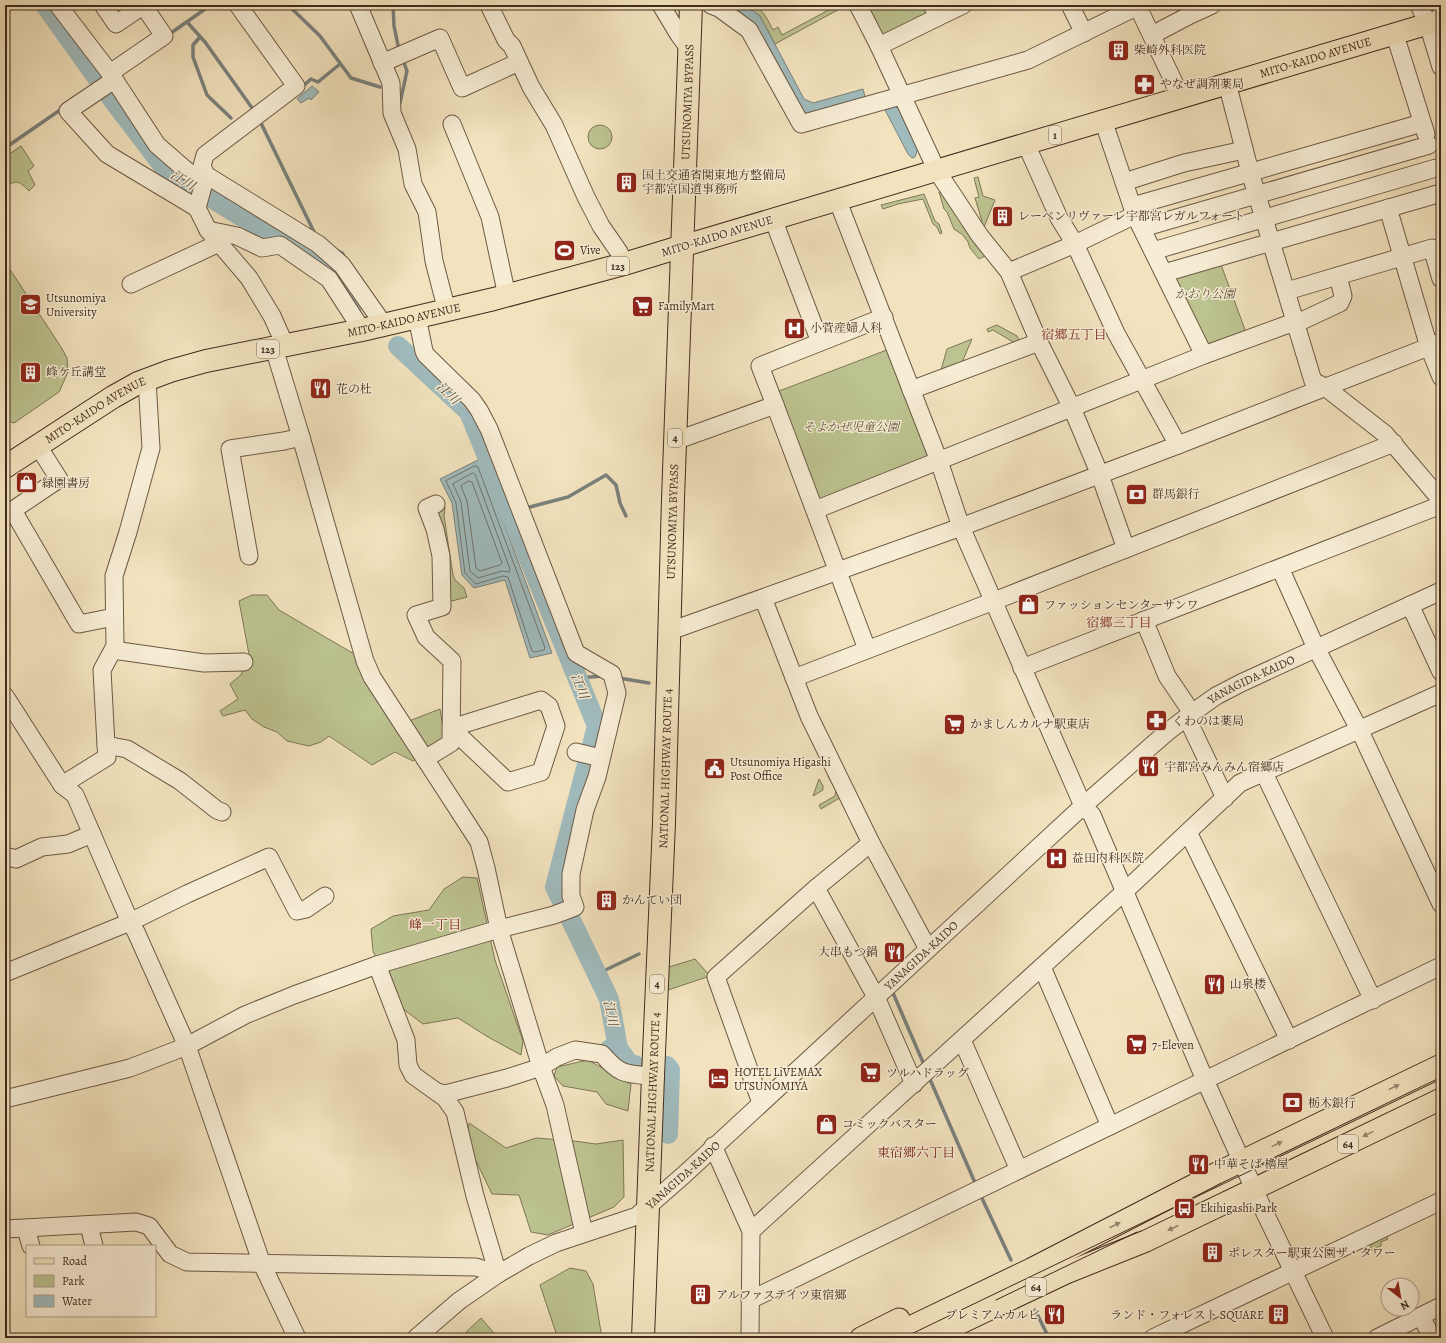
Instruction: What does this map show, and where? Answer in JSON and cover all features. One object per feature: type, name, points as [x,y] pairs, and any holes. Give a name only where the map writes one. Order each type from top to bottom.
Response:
[{"type":"highway","name":"UTSUNOMIYA BYPASS","points":[[670,631],[675,441],[691,5]]},
{"type":"highway","name":"MITO-KAIDO AVENUE","points":[[5,467],[113,397],[147,380],[186,366],[447,311],[624,264],[683,246]]},
{"type":"highway","name":"NATIONAL HIGHWAY ROUTE 4","points":[[644,1338],[652,1076],[664,823],[670,631]]},
{"type":"main road","name":"MITO-KAIDO AVENUE","points":[[683,246],[1435,22]]},
{"type":"main road","name":"64","points":[[887,1338],[1031,1269],[1080,1242],[1237,1163],[1441,1065]]},
{"type":"main road","name":"64","points":[[929,1338],[1066,1273],[1146,1241],[1441,1099]]},
{"type":"main road","points":[[953,1338],[1127,1252],[1146,1241]]},
{"type":"main road","points":[[861,1338],[905,1316],[970,1290],[1069,1242],[1080,1242]]},
{"type":"street","points":[[58,5],[112,77],[157,145],[187,171],[195,175],[206,175],[318,244],[342,265],[384,325]]},
{"type":"street","points":[[103,5],[116,24],[144,5],[164,36],[93,94],[68,111],[107,154],[197,208],[214,236],[249,278],[272,316],[301,437],[365,661],[372,677],[479,842],[499,929],[541,1067],[555,1106],[584,1233]]},
{"type":"street","points":[[197,208],[206,175],[202,166],[204,154],[296,86],[238,5]]},
{"type":"street","points":[[489,5],[506,40],[512,46],[520,62],[530,88],[554,125],[586,197],[601,226],[619,252],[624,264]]},
{"type":"street","points":[[661,5],[690,50]]},
{"type":"street","points":[[711,5],[719,8],[749,30],[801,124],[1028,60],[1137,5],[1181,97]]},
{"type":"street","points":[[858,5],[879,46],[937,171],[980,236],[1009,272],[1040,342],[1072,408],[1100,475],[1126,549]]},
{"type":"street","points":[[879,46],[935,11],[963,5]]},
{"type":"street","points":[[1070,5],[1084,33]]},
{"type":"street","points":[[1152,35],[1212,5]]},
{"type":"street","points":[[1419,5],[1435,22],[1441,67]]},
{"type":"street","points":[[364,10],[382,63],[391,83],[392,113],[407,149],[413,184],[427,212],[434,261],[447,311]]},
{"type":"street","points":[[1395,35],[1441,185]]},
{"type":"street","points":[[382,63],[440,38],[462,88],[520,62]]},
{"type":"street","points":[[1227,83],[1270,242],[1287,291],[1295,324],[1313,381],[1325,387],[1385,434],[1441,500]]},
{"type":"street","points":[[1103,120],[1137,217],[1204,355]]},
{"type":"street","points":[[1009,272],[1137,217],[1250,172],[1422,123]]},
{"type":"street","points":[[452,124],[490,217],[507,296]]},
{"type":"street","points":[[1026,144],[1059,218],[1075,244],[1116,333],[1178,445]]},
{"type":"street","points":[[1137,217],[1257,195],[1429,145]]},
{"type":"street","points":[[1124,182],[1184,163],[1244,150]]},
{"type":"street","points":[[1153,251],[1436,168]]},
{"type":"street","points":[[1164,273],[1441,193]]},
{"type":"street","points":[[837,199],[884,317],[961,527],[1083,806],[1092,815],[1120,896],[1237,1163],[1250,1191],[1264,1211],[1316,1338]]},
{"type":"street","points":[[1388,208],[1403,258],[1435,344],[1441,377]]},
{"type":"street","points":[[774,218],[820,342]]},
{"type":"street","points":[[131,284],[214,236],[237,236],[262,248],[280,245],[329,279],[362,330]]},
{"type":"street","points":[[1287,291],[1403,258],[1432,248],[1441,279]]},
{"type":"street","points":[[815,510],[1204,355],[1286,324],[1295,324],[1340,303],[1343,296],[1338,276]]},
{"type":"street","points":[[5,1099],[130,1068],[187,1046],[245,1015],[294,995],[377,965],[575,907],[571,896],[571,874],[585,810],[597,777],[589,755],[617,693],[612,674],[576,654],[489,429],[472,400],[426,355],[417,317]]},
{"type":"street","points":[[867,649],[760,366],[884,317]]},
{"type":"street","points":[[911,390],[1040,342]]},
{"type":"street","points":[[670,631],[961,527],[1100,475],[1435,344]]},
{"type":"street","points":[[62,785],[107,757],[102,670],[115,646],[114,576],[128,532],[151,448],[147,380]]},
{"type":"street","points":[[675,441],[775,404]]},
{"type":"street","points":[[249,556],[230,449],[301,437]]},
{"type":"street","points":[[794,678],[994,601],[1394,443]]},
{"type":"street","points":[[38,446],[59,479],[16,508],[15,514],[79,624],[114,617]]},
{"type":"street","points":[[425,758],[451,743],[452,661],[426,637],[416,615],[442,607],[441,556],[435,529],[426,508],[436,504]]},
{"type":"street","points":[[1022,668],[1441,505]]},
{"type":"street","points":[[1280,568],[1316,648],[1360,731],[1441,904]]},
{"type":"street","name":"YANAGIDA-KAIDO","points":[[422,1336],[459,1301],[498,1274],[529,1256],[556,1243],[637,1216],[686,1173],[713,1146],[1083,806],[1166,733],[1189,715],[1216,696],[1316,648],[1441,591]]},
{"type":"street","points":[[763,598],[809,716],[871,843],[928,950]]},
{"type":"street","points":[[1410,605],[1441,672]]},
{"type":"street","points":[[1144,620],[1167,676],[1189,715],[1225,798]]},
{"type":"street","points":[[113,650],[204,663],[244,662]]},
{"type":"street","points":[[751,1230],[1120,896],[1240,783],[1360,731],[1441,693]]},
{"type":"street","points":[[5,696],[62,785],[75,795],[130,922],[136,932],[187,1046],[262,1264],[297,1338]]},
{"type":"street","points":[[541,700],[550,706],[556,726],[541,772],[508,782],[451,728],[541,700]]},
{"type":"street","points":[[106,745],[127,749],[180,781],[217,810],[222,812]]},
{"type":"street","points":[[1264,773],[1373,1000]]},
{"type":"street","points":[[1188,832],[1289,1040]]},
{"type":"street","points":[[5,856],[16,858],[42,847],[68,844],[92,834]]},
{"type":"street","points":[[761,1103],[716,977],[816,888],[871,843]]},
{"type":"street","points":[[5,973],[130,922],[187,894],[269,857],[297,911],[306,909],[325,896]]},
{"type":"street","points":[[816,888],[876,997],[914,1084]]},
{"type":"street","points":[[377,965],[406,1040],[408,1065],[413,1075],[445,1098],[455,1112],[475,1196],[498,1274]]},
{"type":"street","points":[[750,1300],[1441,966]]},
{"type":"street","points":[[1042,967],[1110,1126]]},
{"type":"street","points":[[962,1040],[1019,1170]]},
{"type":"street","points":[[437,1092],[444,1094],[507,1078],[541,1067],[574,1050],[602,1054],[614,1068],[630,1075],[652,1076]]},
{"type":"street","points":[[713,1146],[751,1230],[750,1338]]},
{"type":"street","points":[[1153,1338],[1441,1201]]},
{"type":"street","points":[[5,1229],[136,1222],[149,1226],[170,1254],[187,1262],[476,1267],[498,1274]]},
{"type":"street","points":[[89,1225],[94,1245]]},
{"type":"street","points":[[26,1229],[31,1245]]},
{"type":"street","points":[[1289,1272],[1325,1338]]},
{"type":"street","points":[[1377,1338],[1441,1306]]},
{"type":"street","points":[[1421,1316],[1432,1338]]},
{"type":"green space","points":[[745,5],[759,9],[766,16],[773,30],[778,27],[782,35],[838,5],[847,5],[775,44],[760,16]]},
{"type":"green space","points":[[863,5],[924,5],[927,11],[924,18],[884,38]]},
{"type":"green space","points":[[600,125],[605,126],[611,132],[611,142],[605,148],[600,149],[595,148],[589,142],[588,137],[589,132],[595,126]]},
{"type":"green space","points":[[21,146],[34,166],[28,171],[35,185],[29,191],[18,182],[5,186],[5,157]]},
{"type":"green space","points":[[978,177],[983,196],[995,200],[982,232],[977,223],[982,221],[975,198],[979,197],[974,178]]},
{"type":"green space","points":[[939,192],[943,192],[985,256],[979,259],[970,248],[963,235],[954,229],[947,212],[944,209]]},
{"type":"green space","points":[[924,194],[935,221],[939,224],[942,233],[940,234],[937,227],[933,224],[923,199],[898,204],[883,209],[881,205]]},
{"type":"green space","points":[[5,262],[61,347],[67,358],[68,372],[59,392],[14,423],[8,421],[5,417]]},
{"type":"green space","name":"かおり公園","points":[[1220,262],[1247,335],[1208,349],[1172,276]]},
{"type":"green space","points":[[997,325],[1017,336],[1021,344],[1018,345],[993,330],[988,332],[987,329]]},
{"type":"green space","points":[[972,339],[960,367],[941,370],[947,349]]},
{"type":"green space","name":"そよかぜ児童公園","points":[[892,348],[935,458],[816,506],[774,393]]},
{"type":"green space","points":[[445,507],[444,516],[453,575],[455,580],[464,588],[467,597],[452,601],[446,595],[437,510]]},
{"type":"green space","points":[[252,595],[267,595],[279,610],[356,655],[396,726],[440,709],[445,740],[413,761],[395,752],[372,765],[329,736],[321,742],[309,746],[287,741],[277,732],[264,727],[252,719],[245,710],[223,716],[220,711],[238,699],[230,684],[241,675],[249,654],[239,601]]},
{"type":"green space","points":[[832,774],[843,796],[821,809],[819,805],[835,796],[836,791],[828,776]]},
{"type":"green space","points":[[819,779],[823,786],[823,790],[813,796]]},
{"type":"green space","points":[[463,877],[477,878],[495,960],[523,1041],[521,1055],[458,1018],[423,1024],[398,1005],[373,951],[371,929],[393,916],[429,910],[444,889]]},
{"type":"green space","points":[[695,959],[710,976],[668,990],[669,967]]},
{"type":"green space","points":[[588,1060],[631,1084],[628,1111],[606,1104],[597,1092],[563,1086],[554,1076],[557,1067]]},
{"type":"green space","points":[[469,1123],[506,1148],[536,1138],[596,1144],[623,1140],[624,1197],[614,1207],[548,1235],[531,1232],[519,1195],[492,1194],[467,1142]]},
{"type":"green space","points":[[1386,1234],[1388,1239],[1381,1242],[1381,1246],[1370,1251],[1372,1241]]},
{"type":"green space","points":[[570,1268],[586,1271],[593,1284],[602,1338],[544,1338],[556,1333],[540,1285]]},
{"type":"green space","points":[[481,1318],[498,1338],[463,1338],[462,1336]]},
{"type":"water","points":[[725,5],[745,5],[760,16],[804,99],[813,103],[863,89],[866,100],[806,118]]},
{"type":"water","points":[[312,86],[319,92],[311,100],[309,98],[301,103],[297,99]]},
{"type":"water","points":[[889,104],[898,108],[918,148],[915,157],[912,158],[908,154],[883,106]]},
{"type":"water","points":[[480,459],[552,653],[530,658],[505,580],[474,588],[462,575],[452,503],[440,479]]},
{"type":"waterway","name":"江川","points":[[45,5],[115,103],[167,171],[239,215],[330,265],[354,303]]},
{"type":"waterway","points":[[168,35],[211,5]]},
{"type":"waterway","points":[[288,5],[320,36],[351,78],[380,87]]},
{"type":"waterway","points":[[393,5],[394,26],[399,50]]},
{"type":"waterway","points":[[187,22],[205,42],[255,112]]},
{"type":"waterway","points":[[200,37],[193,45],[193,57],[207,95],[231,118]]},
{"type":"waterway","points":[[400,103],[407,71],[403,60]]},
{"type":"waterway","points":[[301,88],[311,79],[318,82],[340,64]]},
{"type":"waterway","points":[[5,148],[63,108]]},
{"type":"waterway","points":[[259,119],[316,236]]},
{"type":"waterway","points":[[336,250],[342,253],[346,259]]},
{"type":"waterway","name":"江川","points":[[398,346],[469,412],[597,726],[555,887],[609,999],[618,1048],[610,1049]]},
{"type":"waterway","points":[[526,508],[568,497],[606,475],[616,485],[620,503],[626,516]]},
{"type":"waterway","name":"江川","points":[[509,511],[515,510]]},
{"type":"waterway","points":[[577,678],[604,676]]},
{"type":"waterway","points":[[619,678],[649,683]]},
{"type":"waterway","points":[[597,974],[639,954]]},
{"type":"waterway","points":[[893,993],[925,1067]]},
{"type":"waterway","points":[[618,1048],[630,1065],[635,1065]]},
{"type":"waterway","points":[[667,1066],[670,1070],[668,1134]]},
{"type":"waterway","points":[[929,1077],[976,1185]]},
{"type":"waterway","points":[[980,1194],[1011,1260]]},
{"type":"waterway","points":[[1035,1310],[1049,1338]]},
{"type":"tram line","points":[[903,1338],[1441,1079]]},
{"type":"tram line","points":[[996,1300],[1137,1232]]},
{"type":"place","name":"柴崎外科医院","points":[[1118,50]]},
{"type":"place","name":"やなぜ調剤薬局","points":[[1145,84]]},
{"type":"place","name":"国土交通省関東地方整備局 宇都宮国道事務所","points":[[627,182]]},
{"type":"place","name":"レーベンリヴァーレ宇都宮レガルフォート","points":[[1002,216]]},
{"type":"place","name":"Vive","points":[[565,250]]},
{"type":"place","name":"Utsunomiya University","points":[[30,305]]},
{"type":"place","name":"FamilyMart","points":[[642,306]]},
{"type":"place","name":"小菅産婦人科","points":[[794,328]]},
{"type":"place","name":"峰ケ丘講堂","points":[[30,372]]},
{"type":"place","name":"花の杜","points":[[320,389]]},
{"type":"place","name":"緑園書房","points":[[27,483]]},
{"type":"place","name":"群馬銀行","points":[[1136,494]]},
{"type":"place","name":"ファッションセンターサンワ","points":[[1029,605]]},
{"type":"place","name":"くわのは薬局","points":[[1156,721]]},
{"type":"place","name":"かましんカルナ駅東店","points":[[954,724]]},
{"type":"place","name":"宇都宮みんみん宿郷店","points":[[1149,767]]},
{"type":"place","name":"Utsunomiya Higashi Post Office","points":[[715,769]]},
{"type":"place","name":"益田内科医院","points":[[1056,858]]},
{"type":"place","name":"かんてい団","points":[[607,900]]},
{"type":"place","name":"大串もつ鍋","points":[[894,952]]},
{"type":"place","name":"山泉楼","points":[[1215,984]]},
{"type":"place","name":"7-Eleven","points":[[1136,1045]]},
{"type":"place","name":"ツルハドラッグ","points":[[870,1073]]},
{"type":"place","name":"HOTEL LiVEMAX UTSUNOMIYA","points":[[718,1079]]},
{"type":"place","name":"栃木銀行","points":[[1293,1103]]},
{"type":"place","name":"コミックバスター","points":[[826,1124]]},
{"type":"place","name":"中華そば 櫓屋","points":[[1198,1164]]},
{"type":"place","name":"Ekihigashi Park","points":[[1185,1208]]},
{"type":"place","name":"ポレスター駅東公園ザ・タワー","points":[[1213,1253]]},
{"type":"place","name":"アルファステイツ東宿郷","points":[[700,1295]]},
{"type":"place","name":"プレミアムカルビ","points":[[1055,1315]]},
{"type":"place","name":"ランド・フォレスト SQUARE","points":[[1279,1315]]},
{"type":"district","name":"宿郷五丁目","points":[[1074,334]]},
{"type":"district","name":"宿郷三丁目","points":[[1119,622]]},
{"type":"district","name":"峰一丁目","points":[[435,924]]},
{"type":"district","name":"東宿郷六丁目","points":[[916,1152]]}]
